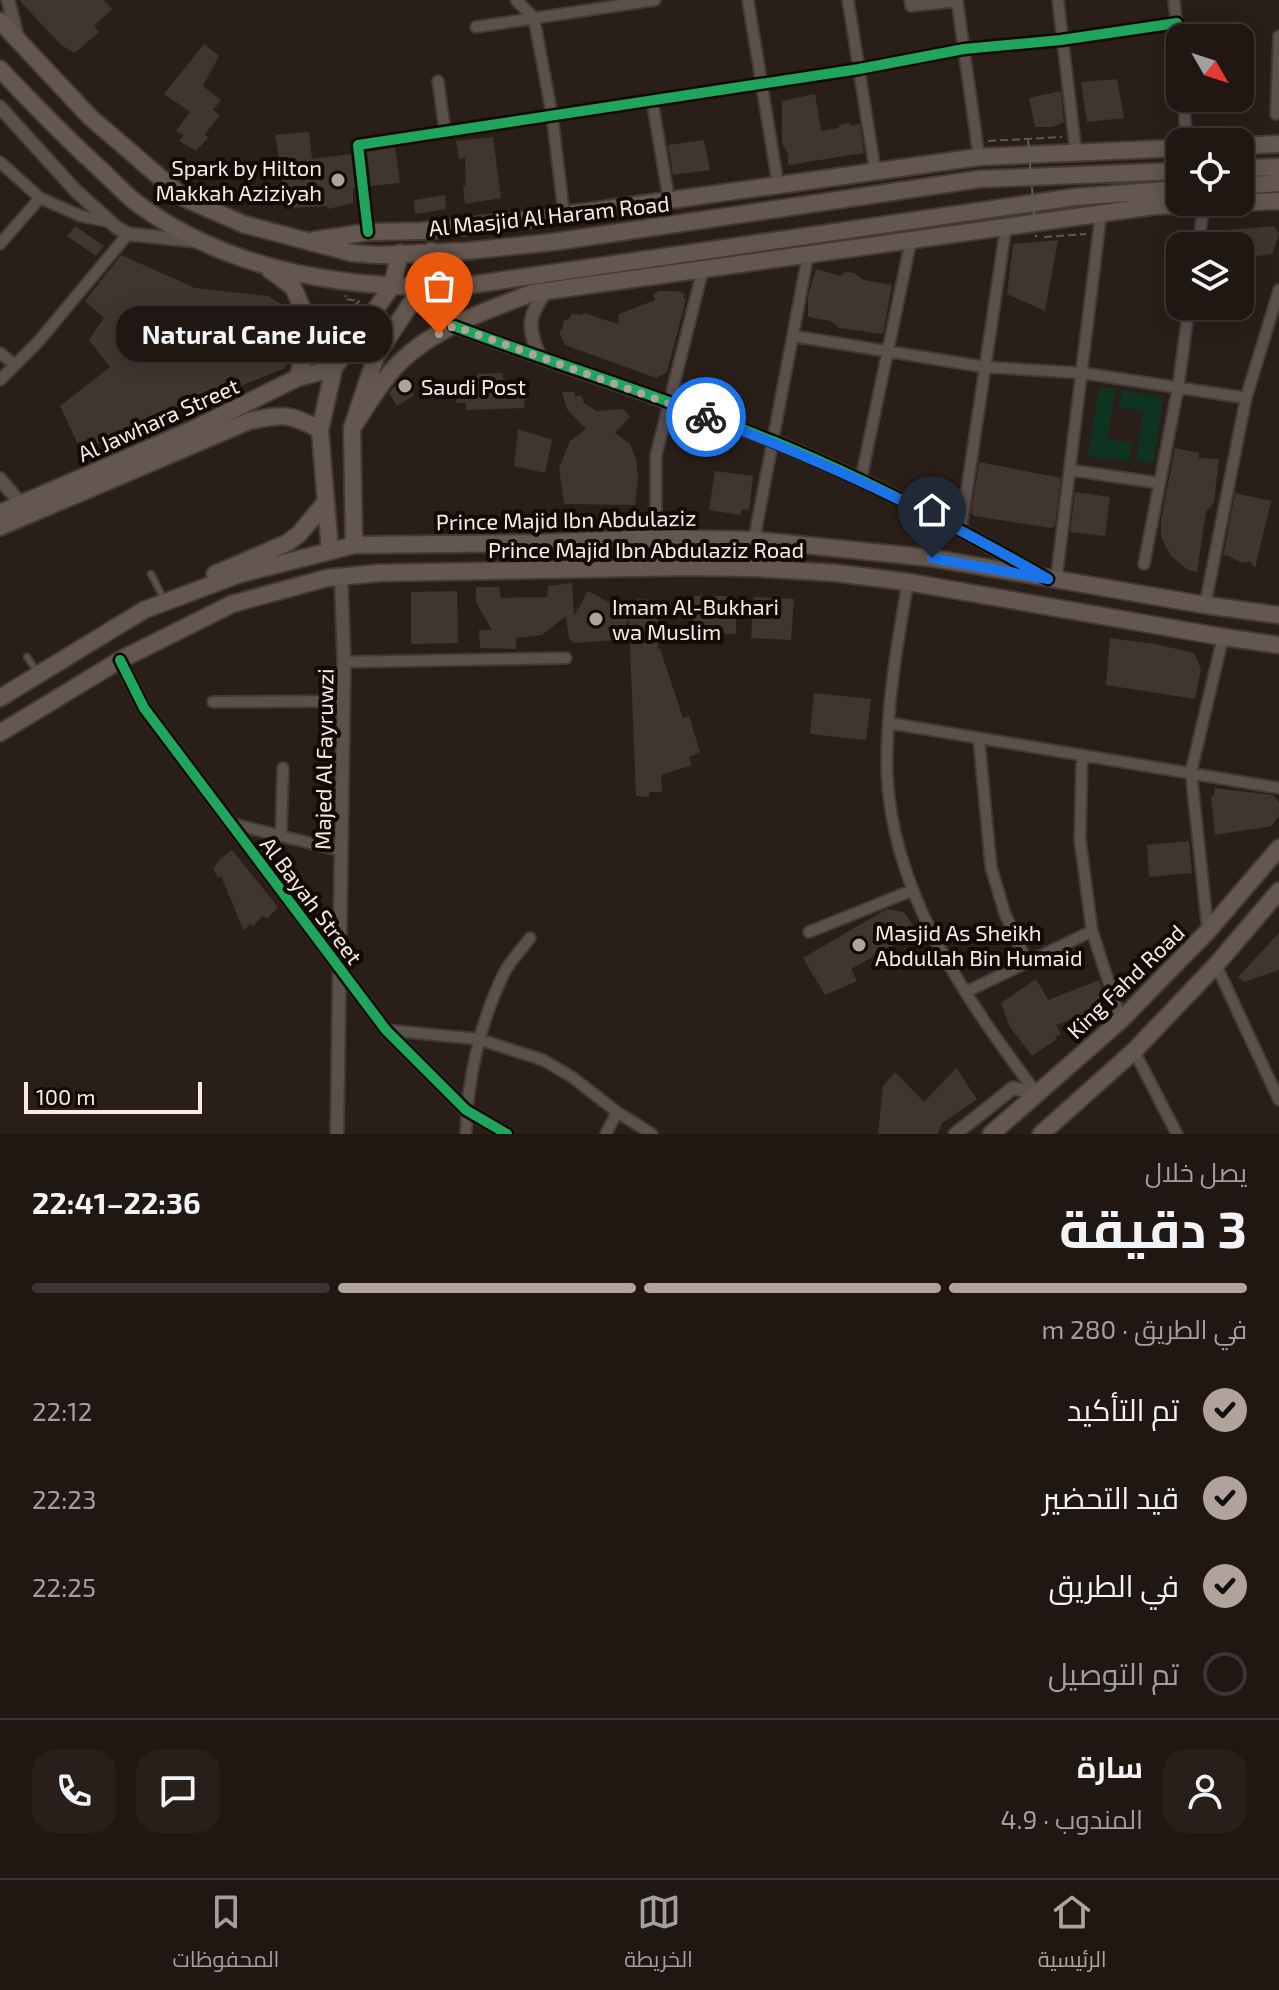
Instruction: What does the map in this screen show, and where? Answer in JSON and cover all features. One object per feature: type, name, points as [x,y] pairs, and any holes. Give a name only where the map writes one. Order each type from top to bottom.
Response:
[{"type":"main road","name":"Al Masjid Al Haram Road","points":[[0,21],[90,117],[184,198],[243,224],[352,253],[467,251],[553,242],[980,179],[1166,171]]},
{"type":"main road","points":[[0,69],[47,120],[134,201],[200,242],[264,266],[350,282],[421,288],[463,286],[1075,197],[1166,190]]},
{"type":"main road","points":[[1254,145],[1279,144]]},
{"type":"main road","points":[[309,241],[368,232],[422,231],[669,200],[875,170],[978,149],[1076,145],[1138,150],[1166,149]]},
{"type":"main road","points":[[1100,173],[1138,150]]},
{"type":"main road","points":[[1254,168],[1279,167]]},
{"type":"main road","points":[[1254,185],[1279,183]]},
{"type":"main road","points":[[1125,192],[1162,206]]},
{"type":"main road","points":[[1254,202],[1279,201]]},
{"type":"main road","points":[[352,428],[398,364],[424,342],[532,293],[1166,206]]},
{"type":"main road","points":[[791,237],[800,256]]},
{"type":"main road","points":[[354,545],[352,428],[376,356],[421,288],[431,251]]},
{"type":"main road","points":[[0,698],[144,610],[240,574],[330,551],[320,430],[334,368],[392,286],[400,253]]},
{"type":"main road","points":[[264,266],[293,287],[311,328],[312,335],[297,378]]},
{"type":"main road","name":"Al Jawhara Street","points":[[0,513],[196,428],[297,378],[334,368]]},
{"type":"main road","name":"Al Jawhara Street","points":[[0,527],[249,421],[280,414],[302,419],[320,430]]},
{"type":"main road","points":[[186,594],[222,569],[287,543],[299,534],[325,503]]},
{"type":"main road","name":"Prince Majid Ibn Abdulaziz","points":[[330,551],[354,545],[656,538],[754,540],[932,558],[1279,615]]},
{"type":"main road","points":[[535,569],[536,543]]},
{"type":"main road","name":"Prince Majid Ibn Abdulaziz Road","points":[[120,660],[232,604],[341,576],[535,569],[754,568],[836,573],[908,582],[1279,645]]},
{"type":"main road","points":[[0,733],[120,660]]},
{"type":"main road","name":"King Fahd Road","points":[[991,1134],[1121,1020],[1208,931],[1279,848]]},
{"type":"main road","points":[[1045,1133],[1134,1051],[1216,965],[1279,891]]},
{"type":"street","points":[[8,0],[19,42]]},
{"type":"street","points":[[516,0],[534,18],[552,115],[564,214]]},
{"type":"street","points":[[748,0],[778,184]]},
{"type":"street","points":[[848,0],[875,170]]},
{"type":"street","points":[[910,0],[911,6],[957,0],[978,149]]},
{"type":"street","points":[[1058,0],[1076,145]]},
{"type":"street","points":[[368,232],[358,145],[859,69],[964,49],[1061,40],[1177,23],[1174,0]]},
{"type":"street","points":[[476,27],[648,1]]},
{"type":"street","points":[[1276,114],[1279,36]]},
{"type":"street","points":[[438,81],[445,131]]},
{"type":"street","points":[[652,100],[669,200]]},
{"type":"street","points":[[0,107],[76,191],[128,234],[200,242]]},
{"type":"street","points":[[0,162],[40,198],[81,216],[112,223]]},
{"type":"street","points":[[0,244],[40,198]]},
{"type":"street","points":[[454,326],[772,441],[861,479],[961,529],[1052,580],[1083,373],[1101,213]]},
{"type":"street","points":[[961,529],[1006,227]]},
{"type":"street","points":[[0,380],[38,342],[128,234]]},
{"type":"street","points":[[861,479],[911,240]]},
{"type":"street","points":[[754,540],[793,336],[800,256]]},
{"type":"street","points":[[656,538],[656,455],[703,269]]},
{"type":"street","points":[[1205,605],[1246,398],[1279,290]]},
{"type":"street","points":[[540,358],[529,331],[533,310],[546,291]]},
{"type":"street","points":[[1144,564],[1178,388],[1187,320]]},
{"type":"street","points":[[793,336],[985,367],[1083,373],[1246,398]]},
{"type":"street","points":[[0,353],[15,365]]},
{"type":"street","points":[[1070,470],[1159,483]]},
{"type":"street","points":[[0,479],[21,504]]},
{"type":"street","name":"Majed Al Fayruwzi","points":[[337,1134],[344,701],[341,576]]},
{"type":"street","points":[[908,582],[892,675],[889,723],[887,773],[896,832],[913,890],[933,938],[991,1033],[1037,1094]]},
{"type":"street","points":[[1208,931],[1191,772],[1223,637]]},
{"type":"street","points":[[344,662],[566,658]]},
{"type":"street","name":"Al Bayah Street","points":[[120,660],[144,708],[386,1030],[466,1110],[507,1134]]},
{"type":"street","points":[[213,702],[344,701]]},
{"type":"street","points":[[889,723],[1279,788]]},
{"type":"street","points":[[979,740],[991,867],[1005,914],[1027,962]]},
{"type":"street","points":[[1082,756],[1080,839],[1092,931],[1121,1020]]},
{"type":"street","points":[[281,836],[283,768]]},
{"type":"street","points":[[229,823],[342,851]]},
{"type":"street","points":[[809,932],[913,890]]},
{"type":"street","points":[[966,992],[1092,931]]},
{"type":"street","points":[[466,1134],[466,1110],[478,1039],[505,971],[530,938]]},
{"type":"street","points":[[1216,965],[1279,1100]]},
{"type":"street","points":[[386,1030],[478,1039],[543,1060],[652,1134]]},
{"type":"street","points":[[1134,1051],[1177,1134]]},
{"type":"street","points":[[955,1134],[1013,1088],[1037,1094]]},
{"type":"street","points":[[606,1134],[617,1112]]},
{"type":"lane","points":[[151,574],[166,601]]},
{"type":"lane","points":[[27,657],[39,674]]},
{"type":"path","points":[[978,149],[1028,139],[1076,145]]},
{"type":"path","points":[[1028,139],[1036,237],[1099,233]]},
{"type":"path","points":[[178,192],[198,161]]},
{"type":"path","points":[[330,334],[359,301],[345,299],[350,282]]},
{"type":"green space","points":[[1099,387],[1115,389],[1108,439],[1132,443],[1129,462],[1088,456]]},
{"type":"green space","points":[[1122,391],[1163,397],[1154,463],[1136,460],[1143,411],[1119,407]]},
{"type":"building","points":[[19,0],[104,0],[112,9],[94,26],[99,32],[75,53],[61,45]]},
{"type":"building","points":[[204,44],[219,56],[203,86],[221,100],[213,110],[220,115],[205,134],[208,138],[196,151],[179,141],[184,135],[176,131],[190,112],[164,94]]},
{"type":"building","points":[[1117,79],[1124,118],[1087,122],[1081,82]]},
{"type":"building","points":[[1061,91],[1064,122],[1052,127],[1035,127],[1029,98]]},
{"type":"building","points":[[815,94],[821,131],[839,128],[838,125],[860,124],[864,153],[788,165],[788,154],[782,143],[782,101]]},
{"type":"building","points":[[309,132],[312,159],[351,154],[355,188],[353,203],[328,209],[327,206],[287,208],[275,135]]},
{"type":"building","points":[[493,137],[501,198],[465,204],[465,158],[459,159],[456,141]]},
{"type":"building","points":[[704,140],[710,170],[673,175],[668,145]]},
{"type":"building","points":[[395,147],[400,183],[371,186],[367,152]]},
{"type":"building","points":[[445,195],[446,209],[415,214],[414,200]]},
{"type":"building","points":[[75,226],[104,246],[96,256],[67,236]]},
{"type":"building","points":[[1274,226],[1279,234],[1272,254],[1254,256],[1254,232],[1215,231]]},
{"type":"building","points":[[1058,240],[1045,311],[1007,294],[1013,244]]},
{"type":"building","points":[[121,255],[195,288],[268,296],[281,304],[290,315],[295,332],[294,351],[285,368],[81,451],[60,406],[110,367],[89,340],[104,318],[85,301]]},
{"type":"building","points":[[816,269],[841,276],[845,272],[854,273],[863,280],[892,285],[883,334],[839,328],[831,321],[808,317],[808,296]]},
{"type":"building","points":[[659,291],[677,291],[685,294],[683,297],[686,299],[667,372],[656,378],[565,345],[559,332],[564,320],[572,314],[584,313],[618,324],[619,314],[655,300],[653,295]]},
{"type":"building","points":[[502,373],[504,382],[524,382],[529,397],[524,401],[525,408],[466,410],[466,403],[456,403],[462,385],[477,384],[477,374]]},
{"type":"building","points":[[403,377],[414,395],[397,406],[389,393]]},
{"type":"building","points":[[562,392],[581,395],[584,403],[597,411],[623,409],[630,417],[615,433],[630,444],[636,459],[638,478],[635,505],[564,504],[559,468],[570,441],[586,429],[567,409]]},
{"type":"building","points":[[518,429],[552,440],[545,473],[514,466]]},
{"type":"building","points":[[1175,448],[1199,453],[1199,458],[1219,459],[1214,502],[1206,512],[1197,572],[1188,570],[1171,556],[1161,537],[1161,520]]},
{"type":"building","points":[[979,462],[1061,478],[1055,526],[1051,528],[974,516],[971,513]]},
{"type":"building","points":[[715,471],[753,476],[749,510],[742,509],[741,515],[709,510]]},
{"type":"building","points":[[1075,492],[1110,497],[1105,536],[1070,532]]},
{"type":"building","points":[[1235,493],[1271,501],[1255,568],[1250,561],[1242,563],[1226,555],[1223,557]]},
{"type":"building","points":[[572,583],[574,616],[588,591],[632,615],[631,602],[637,602],[637,599],[663,601],[663,613],[658,620],[658,649],[683,718],[689,716],[700,752],[689,757],[692,765],[661,775],[662,792],[649,792],[649,797],[636,796],[629,619],[616,640],[575,643],[569,639],[566,616],[542,635],[516,638],[516,649],[480,648],[479,630],[492,630],[476,602],[476,587],[499,587],[501,598],[547,597],[548,586]]},
{"type":"building","points":[[457,591],[458,643],[411,644],[411,592]]},
{"type":"building","points":[[693,596],[736,596],[736,634],[693,634]]},
{"type":"building","points":[[754,597],[794,599],[791,640],[751,638]]},
{"type":"building","points":[[1110,638],[1194,653],[1201,669],[1195,699],[1106,685]]},
{"type":"building","points":[[814,693],[871,699],[866,740],[810,734]]},
{"type":"building","points":[[1215,788],[1273,795],[1279,802],[1279,815],[1272,826],[1215,835],[1211,797]]},
{"type":"building","points":[[1189,841],[1192,873],[1149,877],[1147,845]]},
{"type":"building","points":[[232,850],[278,907],[267,919],[262,916],[253,927],[250,924],[244,931],[221,876],[218,878],[213,869]]},
{"type":"building","name":"Masjid As Sheikh Abdullah Bin Humaid","points":[[887,909],[904,912],[917,932],[851,969],[857,981],[825,995],[803,958]]},
{"type":"building","points":[[1279,933],[1279,970],[1244,982],[1238,977]]},
{"type":"building","points":[[1036,979],[1048,1000],[1099,980],[1107,1002],[1093,1008],[1094,1011],[1056,1025],[1061,1034],[1032,1056],[1010,1027],[1001,1003]]},
{"type":"building","points":[[956,1068],[977,1099],[942,1123],[938,1134],[878,1134],[883,1086],[895,1072],[924,1102]]},
{"type":"cycle path","points":[[368,232],[358,145],[859,69],[964,49],[1061,40],[1177,23]]},
{"type":"cycle path","points":[[454,326],[775,442],[914,506],[1048,579]]},
{"type":"cycle path","points":[[120,660],[144,708],[386,1030],[466,1110],[507,1134]]},
{"type":"way so far","points":[[439,334],[454,326],[706,417]]},
{"type":"place","name":"Spark by Hilton Makkah Aziziyah","points":[[338,180]]},
{"type":"place","name":"Natural Cane Juice","points":[[439,334]]},
{"type":"place","name":"Saudi Post","points":[[405,386]]},
{"type":"place","name":"Imam Al-Bukhari wa Muslim","points":[[596,619]]},
{"type":"place","name":"Masjid As Sheikh Abdullah Bin Humaid","points":[[859,945]]},
{"type":"route","points":[[706,417],[861,479],[961,529],[1048,579],[932,558]]}]
